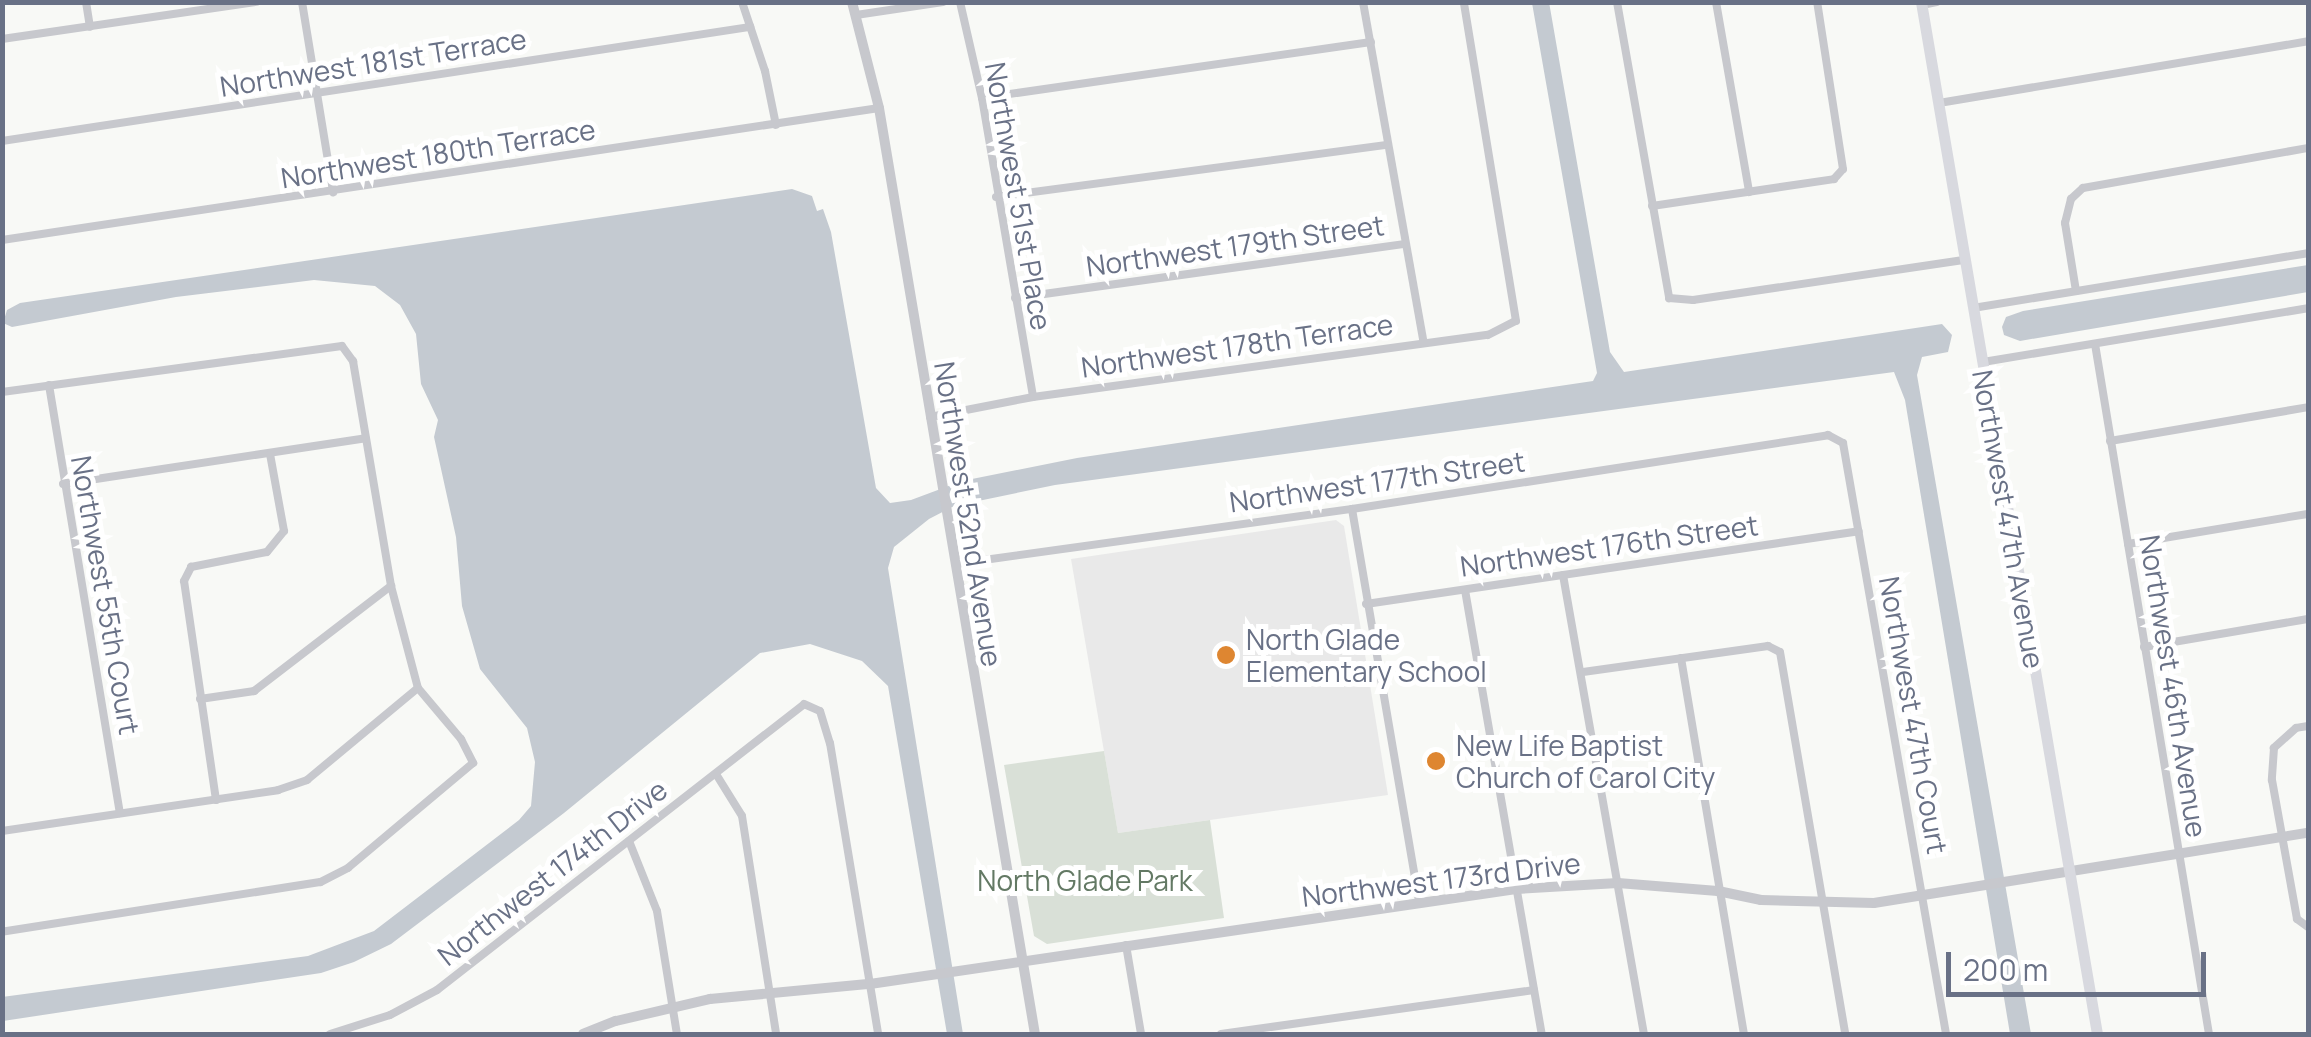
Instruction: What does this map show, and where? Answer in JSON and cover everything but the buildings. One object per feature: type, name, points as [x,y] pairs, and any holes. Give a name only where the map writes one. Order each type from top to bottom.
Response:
[{"type":"main road","name":"Northwest 47th Avenue","points":[[1922,4],[2098,1034]]},
{"type":"street","points":[[86,2],[90,26]]},
{"type":"street","points":[[2,39],[256,2]]},
{"type":"street","points":[[302,2],[333,192]]},
{"type":"street","points":[[742,2],[776,125]]},
{"type":"street","name":"Northwest 52nd Avenue","points":[[852,2],[879,108],[1035,1034]]},
{"type":"street","points":[[856,16],[943,2]]},
{"type":"street","name":"Northwest 51st Place","points":[[960,2],[982,98],[1033,397]]},
{"type":"street","points":[[1364,2],[1403,244],[1423,340]]},
{"type":"street","name":"Northwest 178th Terrace","points":[[930,417],[1033,397],[1423,340],[1488,335],[1516,321],[1464,2]]},
{"type":"street","points":[[1617,2],[1669,298],[1693,300],[1965,260]]},
{"type":"street","points":[[1716,2],[1749,192]]},
{"type":"street","points":[[1652,206],[1834,179],[1843,169],[1817,2]]},
{"type":"street","points":[[1922,4],[1938,2]]},
{"type":"street","name":"Northwest 181st Terrace","points":[[2,141],[750,27]]},
{"type":"street","points":[[1939,102],[2308,41]]},
{"type":"street","points":[[982,98],[1370,42]]},
{"type":"street","name":"Northwest 180th Terrace","points":[[2,240],[879,108]]},
{"type":"street","points":[[996,197],[1387,145]]},
{"type":"street","points":[[2076,291],[2065,223],[2071,199],[2084,188],[2308,148]]},
{"type":"street","name":"Northwest 179th Street","points":[[1014,298],[1403,244]]},
{"type":"street","points":[[1973,308],[2308,253]]},
{"type":"street","points":[[1982,362],[2308,308]]},
{"type":"street","name":"Northwest 46th Avenue","points":[[2095,344],[2209,1034]]},
{"type":"street","points":[[2,392],[342,346],[353,360],[390,586],[418,688],[461,739],[473,763],[348,868],[320,882],[2,932]]},
{"type":"street","name":"Northwest 55th Court","points":[[49,385],[120,813]]},
{"type":"street","points":[[2110,441],[2308,407]]},
{"type":"street","name":"Northwest 47th Court","points":[[1806,438],[1828,435],[1843,443],[1946,1034]]},
{"type":"street","points":[[63,484],[366,438]]},
{"type":"street","name":"Northwest 177th Street","points":[[954,564],[1352,509],[1806,438]]},
{"type":"street","points":[[216,800],[184,581],[191,567],[267,552],[284,531],[270,454]]},
{"type":"street","points":[[1352,509],[1419,901]]},
{"type":"street","points":[[2128,544],[2308,514]]},
{"type":"street","name":"Northwest 176th Street","points":[[1366,604],[1859,531]]},
{"type":"street","points":[[1563,575],[1644,1034]]},
{"type":"street","points":[[200,699],[254,691],[390,586]]},
{"type":"street","points":[[1466,590],[1542,1034]]},
{"type":"street","points":[[2144,647],[2308,619]]},
{"type":"street","points":[[1583,672],[1768,646],[1780,652],[1792,701],[1845,1034]]},
{"type":"street","points":[[1681,658],[1744,1034]]},
{"type":"street","points":[[2,832],[278,790],[307,780],[418,688]]},
{"type":"street","name":"Northwest 174th Drive","points":[[330,1034],[390,1015],[438,990],[804,704],[820,712],[830,743],[870,984]]},
{"type":"street","points":[[2308,726],[2296,728],[2274,748],[2272,780],[2297,919],[2308,927]]},
{"type":"street","points":[[716,774],[742,816],[776,1034]]},
{"type":"street","name":"Northwest 173rd Drive","points":[[583,1034],[616,1020],[710,999],[870,984],[1516,889],[1618,883],[1718,891],[1761,900],[1874,903],[2308,833]]},
{"type":"street","points":[[629,842],[656,910],[677,1034]]},
{"type":"street","points":[[1126,946],[1141,1034]]},
{"type":"street","points":[[870,984],[878,1034]]},
{"type":"street","points":[[1221,1034],[1534,990]]},
{"type":"shaded area","points":[[1549,2],[1610,352],[1624,372],[1942,324],[1952,335],[1948,352],[1922,357],[1917,375],[2031,1034],[2010,1034],[1905,400],[1894,372],[1055,485],[954,506],[929,519],[894,547],[888,568],[963,1034],[947,1034],[888,686],[862,661],[810,644],[760,653],[564,813],[391,944],[354,962],[321,973],[3,1021],[2,997],[308,956],[374,931],[519,820],[531,806],[535,762],[527,728],[480,669],[462,606],[456,537],[434,437],[438,420],[421,384],[416,334],[400,305],[375,286],[314,280],[176,297],[12,327],[3,323],[7,310],[20,303],[792,189],[812,196],[817,211],[823,209],[831,232],[876,488],[890,503],[911,500],[962,481],[1077,458],[1593,381],[1597,373],[1532,3]]},
{"type":"shaded area","points":[[2308,265],[2308,292],[2020,341],[2004,335],[2002,327],[2006,317],[2023,311]]},
{"type":"shaded area","name":"North Glade Elementary School","points":[[1336,520],[1344,526],[1388,795],[1118,833],[1071,559]]},
{"type":"green space","name":"North Glade Park","points":[[1104,751],[1118,833],[1210,820],[1224,918],[1047,944],[1034,936],[1004,765]]},
{"type":"place","name":"North Glade Elementary School","points":[[1226,655]]},
{"type":"place","name":"New Life Baptist Church of Carol City","points":[[1436,761]]}]
